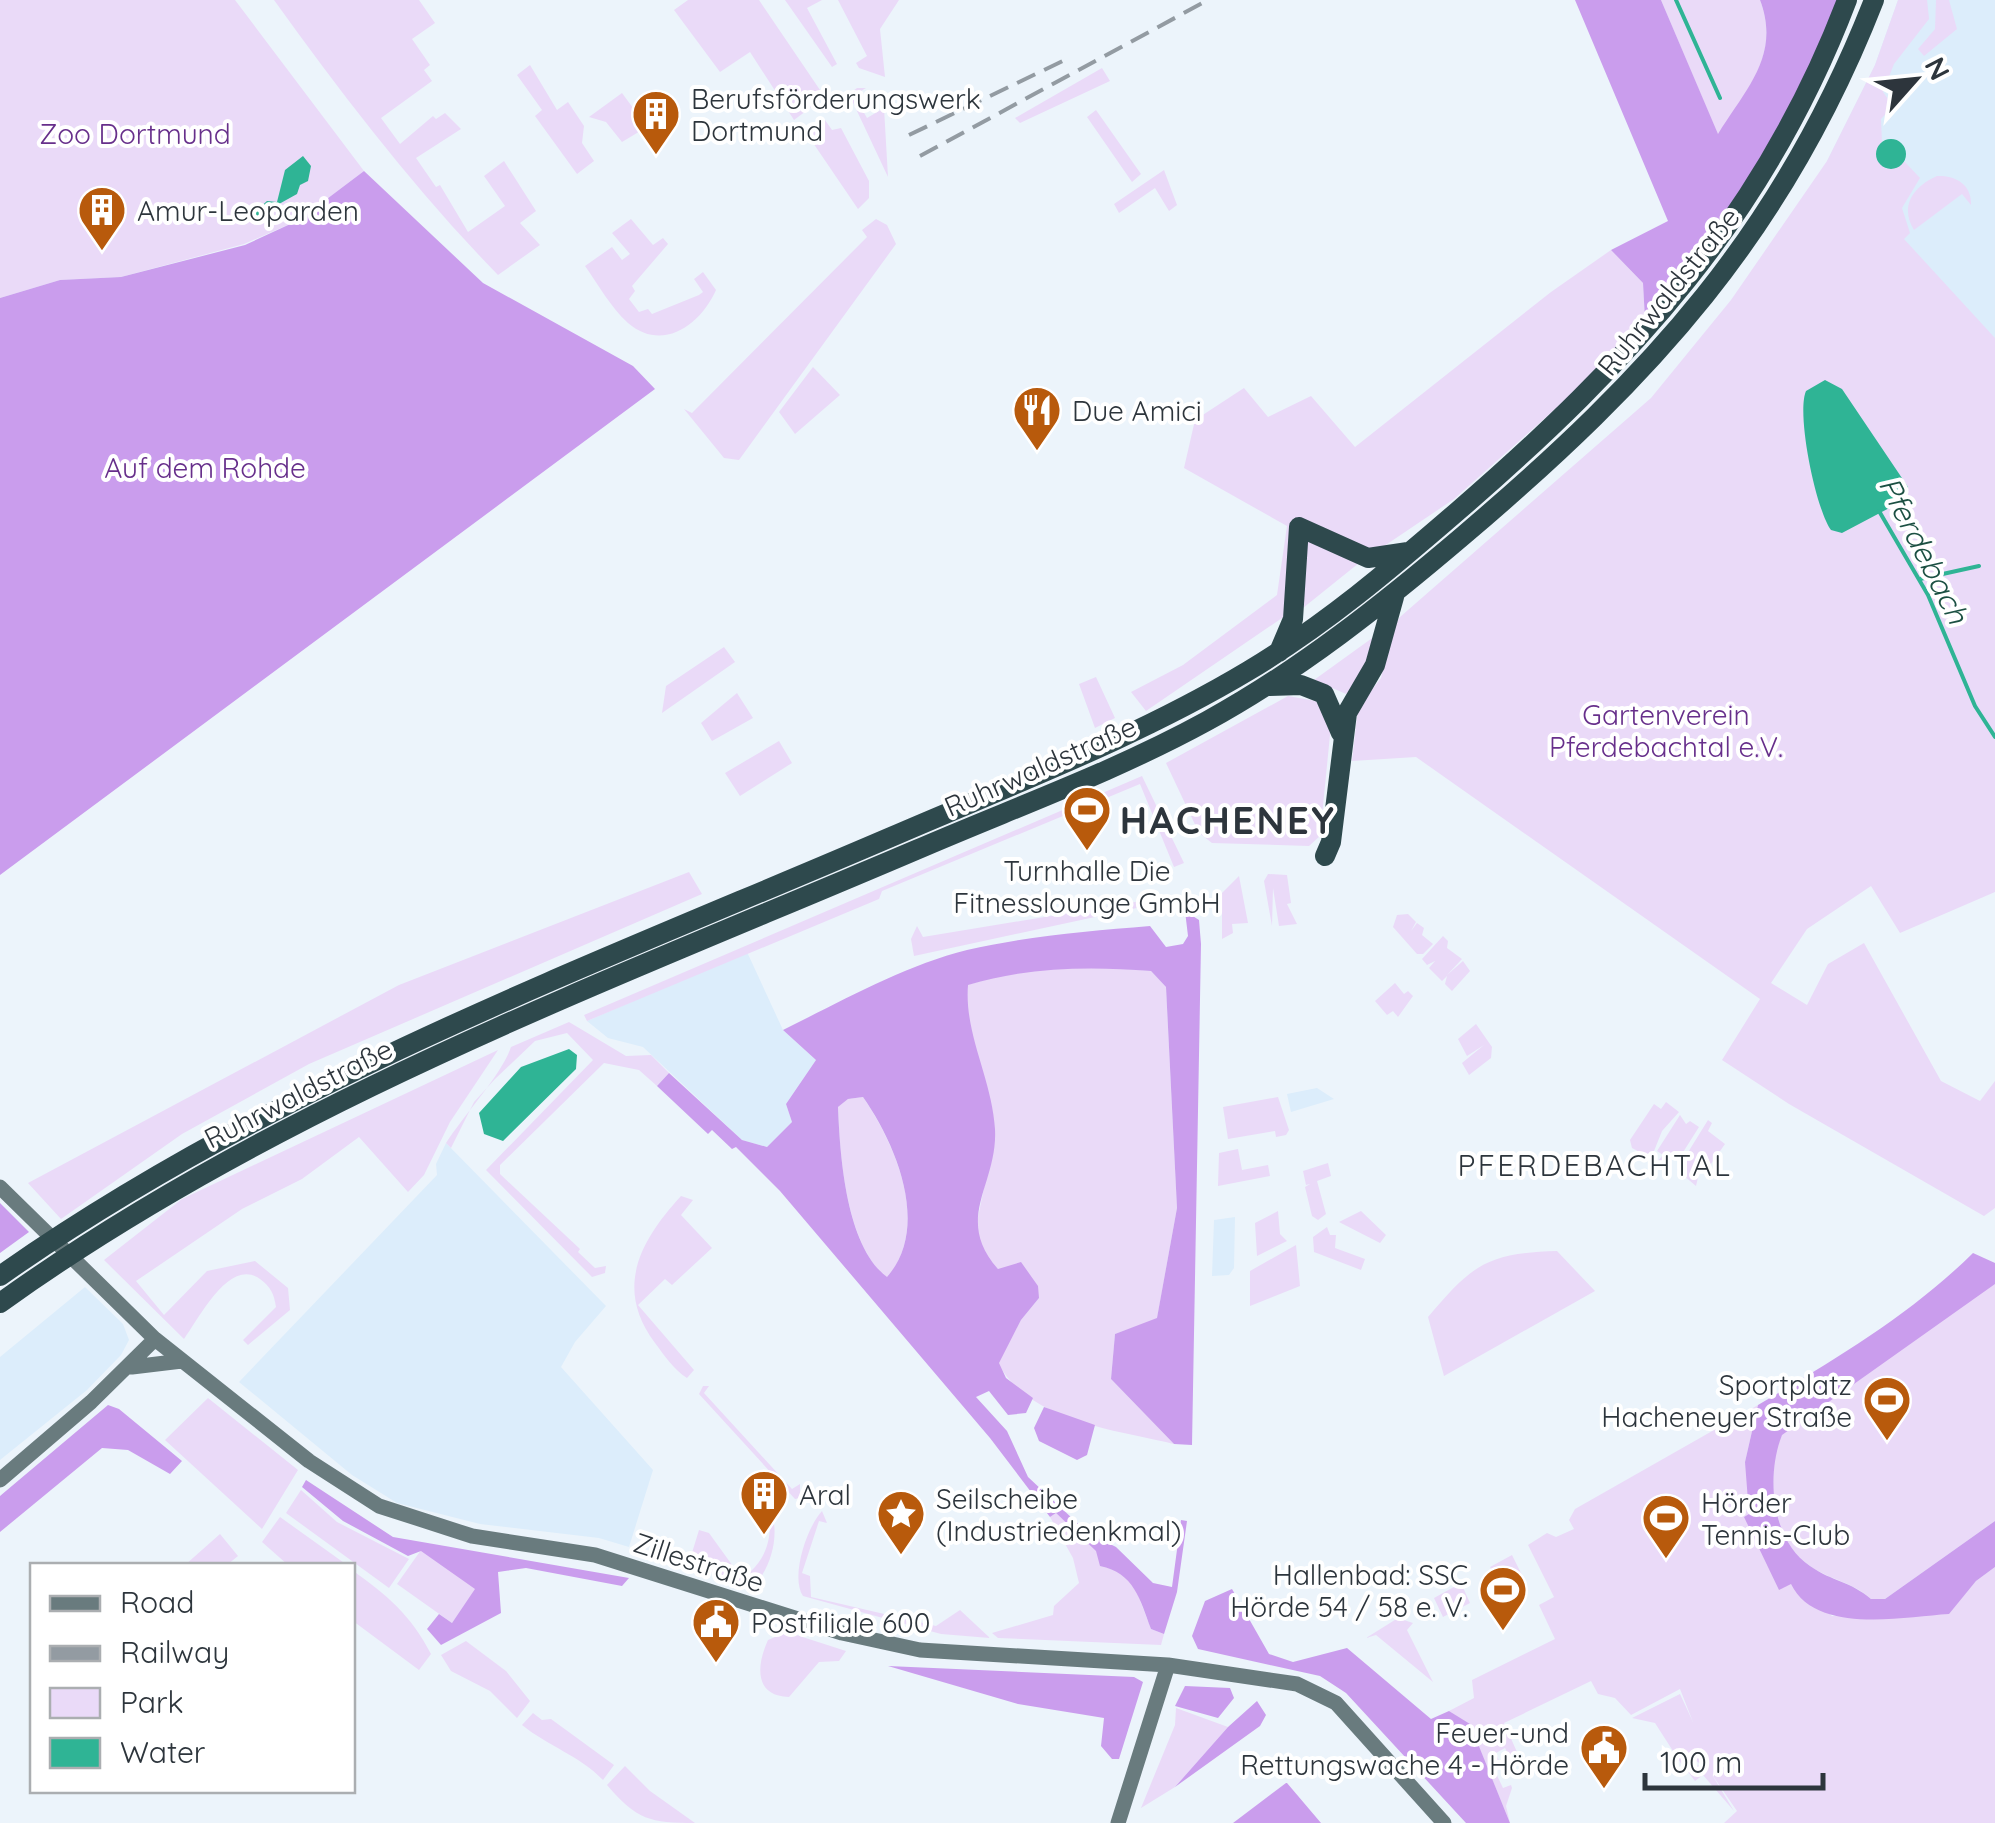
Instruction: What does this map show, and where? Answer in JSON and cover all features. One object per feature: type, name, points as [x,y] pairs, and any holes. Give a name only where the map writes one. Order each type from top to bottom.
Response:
[{"type":"highway","name":"Ruhrwaldstraße","points":[[0,1276],[122,1194],[291,1099],[485,1010],[1101,746],[1218,688],[1278,652],[1414,549],[1595,388],[1663,313],[1737,214],[1801,104],[1848,0]]},
{"type":"highway","name":"Ruhrwaldstraße","points":[[0,1303],[174,1188],[300,1119],[534,1013],[1063,788],[1199,725],[1266,686],[1403,587],[1605,410],[1694,312],[1759,225],[1841,80],[1874,0]]},
{"type":"highway","points":[[1278,652],[1293,618],[1299,527],[1368,558],[1396,558],[1414,549]]},
{"type":"highway","points":[[1325,856],[1331,842],[1350,703],[1370,678],[1386,612],[1403,587]]},
{"type":"highway","points":[[1266,686],[1301,685],[1324,694],[1338,720],[1342,740]]},
{"type":"main road","name":"Zillestraße","points":[[0,1187],[155,1340],[351,1491],[424,1524],[595,1555],[825,1628],[920,1650],[1168,1666],[1316,1690],[1355,1722],[1444,1823]]},
{"type":"main road","points":[[0,1480],[155,1340]]},
{"type":"main road","points":[[128,1368],[182,1361]]},
{"type":"main road","points":[[1118,1823],[1168,1666]]},
{"type":"shaded area","points":[[1898,0],[1995,0],[1995,369],[1827,161],[1875,65]]},
{"type":"shaded area","points":[[747,952],[783,1030],[816,1060],[786,1104],[792,1122],[767,1147],[742,1140],[643,1047],[608,1038],[587,1021]]},
{"type":"shaded area","points":[[1317,1088],[1334,1099],[1291,1112],[1287,1094]]},
{"type":"shaded area","points":[[446,1143],[606,1306],[575,1342],[561,1367],[653,1470],[629,1547],[599,1538],[480,1524],[397,1503],[352,1475],[239,1382],[437,1175],[436,1164]]},
{"type":"shaded area","points":[[1235,1217],[1234,1268],[1229,1275],[1212,1276],[1214,1220]]},
{"type":"shaded area","points":[[85,1287],[123,1324],[129,1340],[121,1355],[87,1390],[0,1460],[0,1357]]},
{"type":"green space","name":"Zoo Dortmund","points":[[0,0],[235,0],[364,171],[299,220],[244,244],[121,277],[60,280],[0,298]]},
{"type":"green space","points":[[274,0],[419,0],[435,23],[412,39],[430,65],[424,70],[432,81],[381,118],[400,144],[433,116],[436,119],[445,113],[461,129],[416,158],[436,187],[440,185],[468,232],[505,206],[484,176],[504,161],[536,211],[520,223],[540,245],[498,275],[381,142]]},
{"type":"green space","points":[[688,0],[759,0],[820,90],[818,102],[794,120],[750,52],[720,72],[674,10]]},
{"type":"green space","points":[[785,0],[822,0],[807,8],[837,64],[832,67]]},
{"type":"green space","points":[[838,0],[899,0],[880,29],[885,77],[859,68],[856,63],[867,56]]},
{"type":"green space","points":[[1575,0],[1661,0],[1718,134],[1749,86],[1763,55],[1766,38],[1760,0],[1843,0],[1788,118],[1691,266],[1645,320],[1643,283],[1611,250],[1668,221]]},
{"type":"green space","points":[[1661,0],[1760,0],[1766,38],[1763,55],[1749,87],[1718,135]]},
{"type":"green space","name":"Gartenverein Pferdebachtal e.V.","points":[[1898,0],[1927,0],[1929,19],[1894,64],[1883,92],[1893,106],[1881,119],[1882,143],[1876,157],[1886,169],[1904,161],[1920,178],[1902,208],[1910,233],[1904,239],[1995,338],[1995,892],[1900,933],[1871,886],[1807,929],[1771,983],[1807,1005],[1828,964],[1864,943],[1941,1081],[1980,1101],[1995,1081],[1995,1208],[1984,1216],[1789,1104],[1722,1060],[1760,999],[1416,757],[1352,761],[1358,708],[1381,678],[1391,633],[1400,617],[1651,398],[1731,300],[1827,161],[1875,65]]},
{"type":"green space","points":[[1936,0],[1949,0],[1957,29],[1924,56],[1918,49],[1935,29]]},
{"type":"green space","points":[[530,65],[557,110],[568,102],[584,126],[582,143],[594,161],[577,174],[535,116],[542,110],[517,75]]},
{"type":"green space","points":[[1102,68],[1110,81],[1020,123],[1015,118]]},
{"type":"green space","points":[[866,88],[854,95],[867,118],[884,108],[888,177],[849,94]]},
{"type":"green space","points":[[622,93],[647,127],[622,142],[606,122],[589,117]]},
{"type":"green space","points":[[1096,110],[1141,174],[1132,182],[1087,117]]},
{"type":"green space","points":[[825,120],[832,130],[841,128],[869,181],[869,198],[858,209],[807,134]]},
{"type":"green space","points":[[1164,170],[1177,205],[1169,211],[1155,188],[1119,213],[1114,204]]},
{"type":"green space","name":"Auf dem Rohde","points":[[364,171],[483,283],[633,366],[655,389],[0,875],[0,298],[60,280],[121,277],[245,245],[299,220]]},
{"type":"green space","points":[[1937,176],[1961,183],[1969,192],[1971,205],[1962,194],[1914,230],[1908,213],[1911,198]]},
{"type":"green space","points":[[631,219],[653,245],[663,238],[668,244],[632,286],[635,291],[629,299],[639,312],[648,309],[652,314],[699,295],[703,292],[694,279],[703,272],[716,290],[701,314],[667,335],[641,332],[628,323],[585,266],[612,247],[622,260],[630,254],[612,233]]},
{"type":"green space","points":[[876,219],[887,225],[896,244],[739,460],[724,458],[684,409],[692,413],[867,237],[862,230]]},
{"type":"green space","points":[[1611,250],[1643,283],[1645,320],[1572,394],[1454,499],[1359,563],[1298,612],[1298,607],[1146,711],[1131,692],[1183,665],[1277,595],[1287,526],[1184,468],[1195,420],[1244,388],[1268,417],[1311,396],[1355,447],[1551,292]]},
{"type":"green space","points":[[813,367],[840,395],[795,434],[779,412]]},
{"type":"green space","points":[[1375,636],[1369,670],[1346,694],[1314,680]]},
{"type":"green space","points":[[724,647],[735,662],[662,713],[666,686]]},
{"type":"green space","points":[[1096,677],[1115,718],[1095,728],[1079,684]]},
{"type":"green space","points":[[737,693],[753,718],[712,741],[701,723]]},
{"type":"green space","points":[[1288,696],[1316,701],[1331,725],[1320,836],[1309,846],[1212,843],[1199,833],[1166,763]]},
{"type":"green space","points":[[779,741],[792,763],[740,796],[725,773]]},
{"type":"green space","points":[[1142,776],[1184,863],[1174,867],[1140,784],[882,891],[879,899],[587,1021],[584,1015]]},
{"type":"green space","points":[[689,872],[702,894],[309,1064],[182,1134],[61,1219],[28,1183],[399,985]]},
{"type":"green space","points":[[1268,874],[1287,875],[1291,903],[1287,904],[1297,924],[1279,926],[1273,888],[1272,926],[1264,881]]},
{"type":"green space","points":[[1239,876],[1248,923],[1232,924],[1233,933],[1222,939],[1222,893]]},
{"type":"green space","points":[[1159,898],[1160,903],[914,956],[911,939],[917,926],[923,937]]},
{"type":"green space","points":[[1185,911],[1199,920],[1201,944],[1192,1445],[1174,1444],[1111,1379],[1115,1334],[1157,1318],[1177,1208],[1166,987],[1151,971],[1104,969],[1036,971],[968,985],[970,1021],[995,1129],[978,1217],[979,1233],[985,1251],[998,1269],[1021,1262],[1038,1286],[1039,1298],[1021,1320],[999,1363],[1006,1378],[1033,1398],[1026,1413],[1008,1415],[989,1391],[976,1397],[1007,1431],[1028,1477],[1088,1533],[1116,1547],[1153,1583],[1172,1587],[1181,1520],[1187,1521],[1177,1592],[1164,1634],[1151,1629],[1128,1581],[1112,1569],[1100,1566],[1096,1551],[1056,1513],[1050,1517],[990,1438],[780,1191],[736,1147],[732,1149],[712,1130],[708,1134],[657,1086],[669,1073],[742,1140],[767,1147],[792,1122],[786,1104],[816,1060],[783,1030],[850,996],[943,957],[1012,941],[1150,926],[1166,947],[1183,944],[1188,936]],"holes":[[[863,1097],[897,1161],[907,1210],[900,1257],[887,1277],[873,1263],[854,1223],[844,1174],[838,1107],[848,1099]]]},
{"type":"green space","points":[[1408,914],[1416,922],[1411,931],[1417,923],[1424,928],[1422,935],[1433,944],[1423,954],[1417,954],[1393,927],[1397,915]]},
{"type":"green space","points":[[1443,936],[1448,941],[1447,948],[1462,959],[1447,975],[1463,961],[1470,971],[1452,991],[1445,984],[1447,976],[1442,981],[1429,968],[1435,961],[1427,965],[1422,959]]},
{"type":"green space","points":[[1091,966],[1151,971],[1166,987],[1177,1208],[1157,1319],[1115,1334],[1111,1379],[1174,1444],[1101,1428],[1052,1411],[1012,1383],[998,1363],[1021,1320],[1039,1298],[998,1269],[983,1252],[975,1232],[995,1133],[966,1014],[967,985],[1013,972]]},
{"type":"green space","points":[[1395,983],[1404,994],[1408,991],[1413,996],[1398,1017],[1393,1011],[1387,1015],[1375,1001]]},
{"type":"green space","points":[[569,1022],[626,1056],[651,1055],[669,1073],[657,1086],[639,1070],[604,1063],[500,1165],[500,1174],[595,1268],[606,1266],[605,1273],[592,1277],[486,1170],[593,1060],[567,1033],[535,1041],[486,1088],[511,1047]]},
{"type":"green space","points":[[1476,1024],[1492,1047],[1491,1058],[1469,1075],[1462,1063],[1484,1045],[1467,1056],[1458,1039]]},
{"type":"green space","points":[[498,1050],[450,1122],[424,1175],[408,1192],[359,1137],[302,1179],[242,1209],[136,1281],[164,1315],[207,1271],[255,1261],[288,1288],[290,1310],[248,1345],[243,1340],[276,1307],[271,1291],[260,1279],[248,1274],[226,1283],[184,1339],[104,1260],[182,1199]]},
{"type":"green space","points":[[863,1097],[887,1138],[904,1186],[906,1234],[900,1257],[887,1278],[862,1244],[844,1174],[838,1107],[848,1099]]},
{"type":"green space","points":[[1278,1097],[1289,1130],[1286,1135],[1276,1137],[1275,1131],[1228,1139],[1223,1107]]},
{"type":"green space","points":[[1666,1102],[1679,1112],[1662,1131],[1654,1151],[1645,1155],[1632,1148],[1630,1140],[1654,1104],[1661,1109]]},
{"type":"green space","points":[[470,1111],[451,1148],[446,1143]]},
{"type":"green space","points":[[1680,1115],[1686,1124],[1690,1121],[1699,1127],[1680,1157],[1676,1154],[1666,1168],[1657,1162],[1663,1155],[1657,1151]]},
{"type":"green space","points":[[1708,1120],[1712,1123],[1708,1131],[1725,1144],[1706,1171],[1700,1169],[1696,1186],[1677,1170]]},
{"type":"green space","points":[[1238,1149],[1242,1170],[1268,1165],[1270,1176],[1218,1186],[1219,1153]]},
{"type":"green space","points":[[1328,1163],[1331,1176],[1317,1181],[1326,1214],[1318,1220],[1312,1216],[1305,1187],[1310,1184],[1306,1185],[1303,1171]]},
{"type":"green space","points":[[681,1196],[693,1200],[681,1215],[712,1248],[672,1285],[665,1279],[638,1305],[694,1370],[687,1378],[666,1357],[643,1323],[636,1303],[634,1284],[644,1248]]},
{"type":"green space","points":[[0,1203],[29,1232],[0,1253]]},
{"type":"green space","points":[[1278,1211],[1280,1234],[1287,1241],[1257,1256],[1255,1223]]},
{"type":"green space","points":[[1361,1211],[1386,1235],[1380,1243],[1339,1222]]},
{"type":"green space","points":[[1327,1227],[1330,1235],[1336,1235],[1335,1248],[1365,1259],[1361,1270],[1314,1252],[1313,1237]]},
{"type":"green space","points":[[1296,1245],[1300,1286],[1250,1306],[1250,1271]]},
{"type":"green space","points":[[1557,1251],[1595,1291],[1444,1376],[1428,1317],[1444,1299],[1470,1273],[1497,1259]]},
{"type":"green space","points":[[1973,1253],[1995,1263],[1995,1284],[1782,1435],[1774,1469],[1775,1506],[1797,1555],[1818,1571],[1871,1599],[1885,1599],[1995,1521],[1995,1567],[1976,1581],[1949,1614],[1862,1619],[1820,1611],[1803,1600],[1791,1584],[1779,1590],[1744,1517],[1749,1514],[1745,1462],[1758,1405],[1897,1317]]},
{"type":"green space","name":"Sportplatz Hacheneyer Straße","points":[[1989,1284],[1995,1284],[1995,1521],[1885,1599],[1871,1599],[1810,1566],[1787,1540],[1773,1487],[1781,1435]]},
{"type":"green space","points":[[703,1386],[709,1386],[704,1393],[792,1489],[800,1484],[800,1498],[795,1499],[699,1394]]},
{"type":"green space","points":[[208,1398],[298,1470],[262,1529],[165,1440]]},
{"type":"green space","points":[[108,1405],[119,1409],[182,1461],[170,1474],[128,1450],[102,1448],[0,1532],[0,1496]]},
{"type":"green space","points":[[1758,1405],[1745,1462],[1791,1584],[1832,1616],[1948,1614],[1976,1581],[1995,1567],[1995,1823],[1724,1823],[1737,1811],[1711,1773],[1734,1811],[1703,1775],[1695,1781],[1685,1768],[1701,1765],[1709,1770],[1688,1755],[1682,1765],[1655,1723],[1632,1718],[1680,1694],[1693,1722],[1680,1689],[1631,1715],[1615,1698],[1598,1694],[1591,1681],[1504,1723],[1517,1752],[1509,1756],[1505,1748],[1496,1753],[1499,1761],[1492,1765],[1503,1788],[1512,1788],[1506,1806],[1510,1823],[1470,1725],[1449,1711],[1474,1698],[1472,1680],[1555,1639],[1539,1605],[1554,1597],[1528,1545],[1547,1533],[1556,1537],[1574,1529],[1569,1520],[1575,1509]]},
{"type":"green space","points":[[1044,1407],[1095,1425],[1087,1455],[1077,1460],[1039,1441],[1034,1428]]},
{"type":"green space","points":[[306,1480],[393,1537],[629,1578],[622,1586],[526,1568],[498,1572],[501,1613],[441,1645],[427,1629],[439,1614],[452,1623],[475,1589],[421,1551],[408,1556],[343,1521],[302,1487]]},
{"type":"green space","points":[[301,1490],[337,1522],[409,1559],[389,1588],[286,1513]]},
{"type":"green space","points":[[766,1500],[771,1509],[774,1541],[769,1562],[758,1581],[740,1583],[665,1556],[667,1549],[691,1556],[699,1530],[709,1533],[735,1569],[750,1572],[769,1540]]},
{"type":"green space","points":[[822,1511],[827,1523],[819,1521],[802,1573],[810,1576],[811,1597],[936,1626],[960,1610],[990,1638],[941,1634],[803,1596],[799,1565],[811,1528]]},
{"type":"green space","points":[[1056,1513],[1135,1587],[1151,1629],[1164,1634],[1161,1645],[998,1638],[992,1633],[1053,1615],[1054,1606],[1079,1583],[1073,1558],[1050,1517]]},
{"type":"green space","points":[[280,1517],[344,1563],[286,1563],[262,1542]]},
{"type":"green space","points":[[220,1534],[238,1556],[229,1563],[187,1563]]},
{"type":"green space","points":[[421,1550],[476,1589],[452,1623],[397,1584]]},
{"type":"green space","points":[[1512,1555],[1524,1579],[1501,1590],[1490,1567]]},
{"type":"green space","points":[[355,1572],[387,1597],[415,1628],[431,1654],[419,1670],[355,1622]]},
{"type":"green space","points":[[1461,1583],[1470,1603],[1443,1617],[1434,1598]]},
{"type":"green space","points":[[1232,1589],[1269,1654],[1293,1662],[1347,1648],[1431,1719],[1449,1711],[1470,1724],[1510,1823],[1466,1823],[1346,1693],[1320,1676],[1198,1649],[1192,1636],[1205,1601]]},
{"type":"green space","points":[[1398,1618],[1413,1623],[1407,1630],[1433,1682],[1376,1635],[1366,1638]]},
{"type":"green space","points":[[787,1632],[846,1651],[839,1661],[819,1662],[789,1697],[769,1691],[760,1668],[768,1640]]},
{"type":"green space","points":[[466,1641],[506,1671],[530,1701],[517,1718],[490,1691],[451,1671],[441,1655]]},
{"type":"green space","points":[[888,1666],[1134,1677],[1143,1682],[1119,1759],[1112,1759],[1101,1746],[1104,1718],[1018,1704]]},
{"type":"green space","points":[[1185,1686],[1230,1688],[1234,1698],[1218,1718],[1175,1706]]},
{"type":"green space","points":[[1257,1701],[1266,1715],[1260,1726],[1175,1787],[1228,1727]]},
{"type":"green space","points":[[1176,1708],[1228,1727],[1175,1787],[1141,1808],[1175,1725]]},
{"type":"green space","points":[[533,1713],[542,1720],[551,1719],[614,1765],[603,1780],[522,1725]]},
{"type":"green space","points":[[625,1766],[650,1791],[695,1823],[655,1820],[627,1806],[607,1785]]},
{"type":"green space","points":[[1286,1783],[1321,1823],[1233,1823]]},
{"type":"water","points":[[1891,139],[1905,148],[1906,154],[1897,168],[1891,169],[1877,160],[1876,154],[1885,140]]},
{"type":"water","points":[[303,156],[311,166],[308,181],[300,185],[297,194],[270,209],[267,220],[256,220],[256,211],[267,201],[277,202],[285,170]]},
{"type":"water","points":[[1825,380],[1842,389],[1908,487],[1895,505],[1842,533],[1831,530],[1825,519],[1806,440],[1806,391]]},
{"type":"water","points":[[569,1049],[577,1055],[576,1069],[503,1141],[484,1134],[479,1113],[521,1067]]},
{"type":"waterway","name":"Pferdebach","points":[[1676,0],[1720,98]]},
{"type":"waterway","name":"Pferdebach","points":[[1879,511],[1928,595],[1975,706],[1995,737]]},
{"type":"waterway","points":[[1920,579],[1979,566]]},
{"type":"railway","points":[[920,156],[1208,0]]},
{"type":"railway","points":[[909,135],[1071,57]]},
{"type":"place","name":"Berufsförderungswerk Dortmund","points":[[656,156]]},
{"type":"place","name":"Amur-Leoparden","points":[[102,252]]},
{"type":"place","name":"Due Amici","points":[[1037,452]]},
{"type":"place","name":"Turnhalle Die Fitnesslounge GmbH","points":[[1087,852]]},
{"type":"place","name":"Sportplatz Hacheneyer Straße","points":[[1887,1442]]},
{"type":"place","name":"Aral","points":[[764,1536]]},
{"type":"place","name":"Seilscheibe (Industriedenkmal)","points":[[901,1556]]},
{"type":"place","name":"Hörder Tennis-Club","points":[[1666,1560]]},
{"type":"place","name":"Hallenbad: SSC Hörde 54 / 58 e. V.","points":[[1503,1632]]},
{"type":"place","name":"Postfiliale 600","points":[[716,1664]]},
{"type":"place","name":"Feuer-und Rettungswache 4 - Hörde","points":[[1604,1790]]},
{"type":"district","name":"HACHENEY","points":[[1228,820]]},
{"type":"district","name":"PFERDEBACHTAL","points":[[1595,1165]]}]
